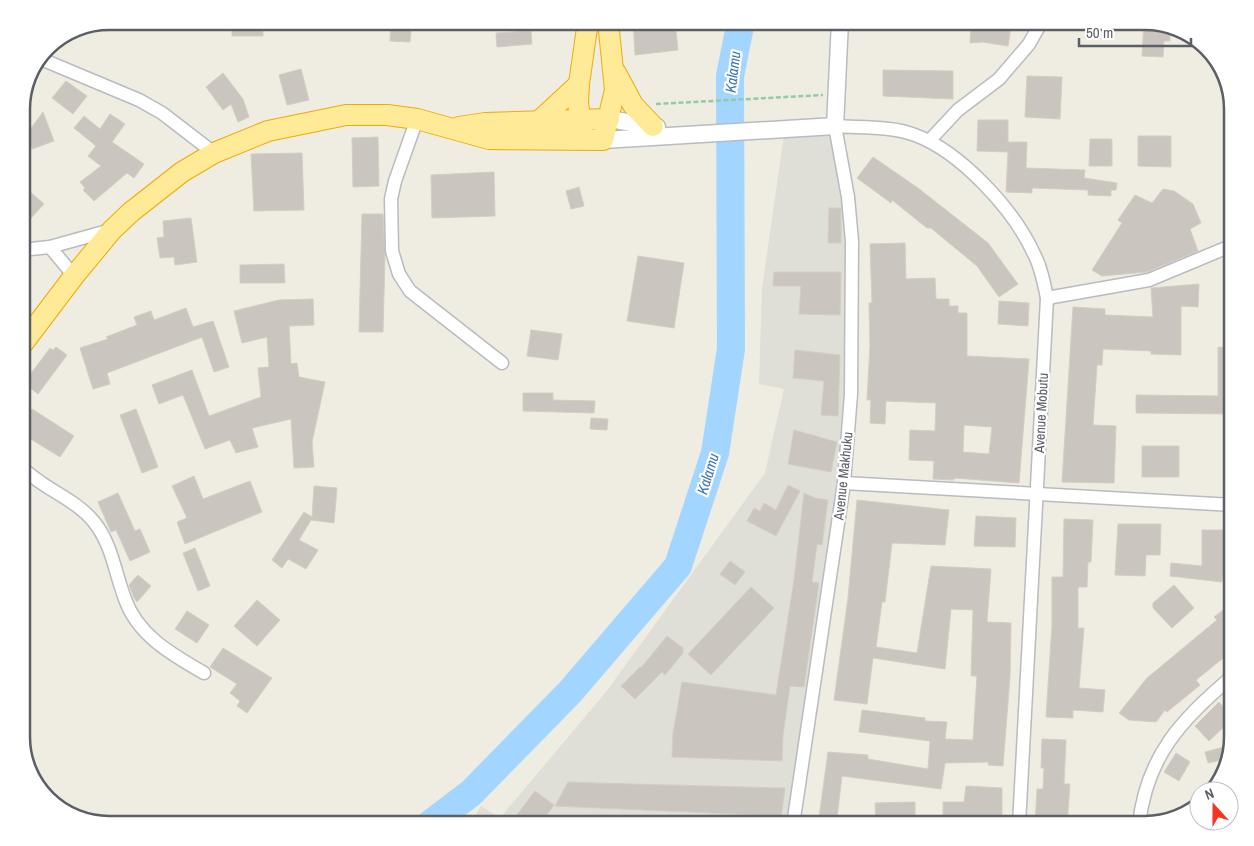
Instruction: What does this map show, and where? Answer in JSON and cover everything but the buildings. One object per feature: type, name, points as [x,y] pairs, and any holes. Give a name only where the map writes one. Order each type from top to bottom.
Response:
[{"type":"highway","points":[[582,140],[579,84],[587,30]]},
{"type":"highway","points":[[30,334],[112,230],[150,196],[214,152],[268,131],[346,115],[387,115],[417,119],[489,139],[603,140],[615,90],[615,73],[609,30]]},
{"type":"highway","points":[[615,73],[633,105],[653,126]]},
{"type":"highway","points":[[538,122],[579,84]]},
{"type":"highway","points":[[455,128],[485,123],[609,119]]},
{"type":"main road","points":[[603,140],[836,126],[840,30]]},
{"type":"main road","points":[[609,119],[653,126],[686,134]]},
{"type":"street","points":[[929,141],[958,110],[1000,79],[1029,44],[1037,30]]},
{"type":"street","points":[[46,61],[139,100],[162,113],[214,152]]},
{"type":"street","points":[[417,119],[395,181],[391,199],[392,252],[399,274],[410,291],[502,363]]},
{"type":"street","name":"Avenue Mobutu","points":[[836,126],[891,130],[913,134],[929,141],[975,174],[1023,234],[1035,254],[1047,298],[1019,816]]},
{"type":"street","name":"Avenue Makhuku","points":[[794,816],[844,483],[851,394],[852,241],[848,197],[836,126]]},
{"type":"street","points":[[30,249],[50,247],[112,230]]},
{"type":"street","points":[[50,247],[74,276]]},
{"type":"street","points":[[1047,298],[1149,280],[1224,249]]},
{"type":"street","points":[[30,476],[81,509],[94,521],[103,536],[125,601],[133,617],[168,653],[204,673]]},
{"type":"street","points":[[844,483],[1224,505]]},
{"type":"street","points":[[1140,816],[1142,800],[1152,771],[1164,746],[1199,704],[1224,683]]},
{"type":"path","points":[[633,105],[836,94]]},
{"type":"shaded area","points":[[840,132],[849,223],[849,370],[839,492],[793,816],[502,816],[606,692],[765,473],[784,389],[759,384],[762,289],[784,135]]},
{"type":"shaded area","points":[[481,806],[497,816],[475,816]]},
{"type":"waterway","name":"Kalamu","points":[[441,816],[471,793],[570,692],[678,566],[715,453],[731,349],[730,76],[739,30]]}]
